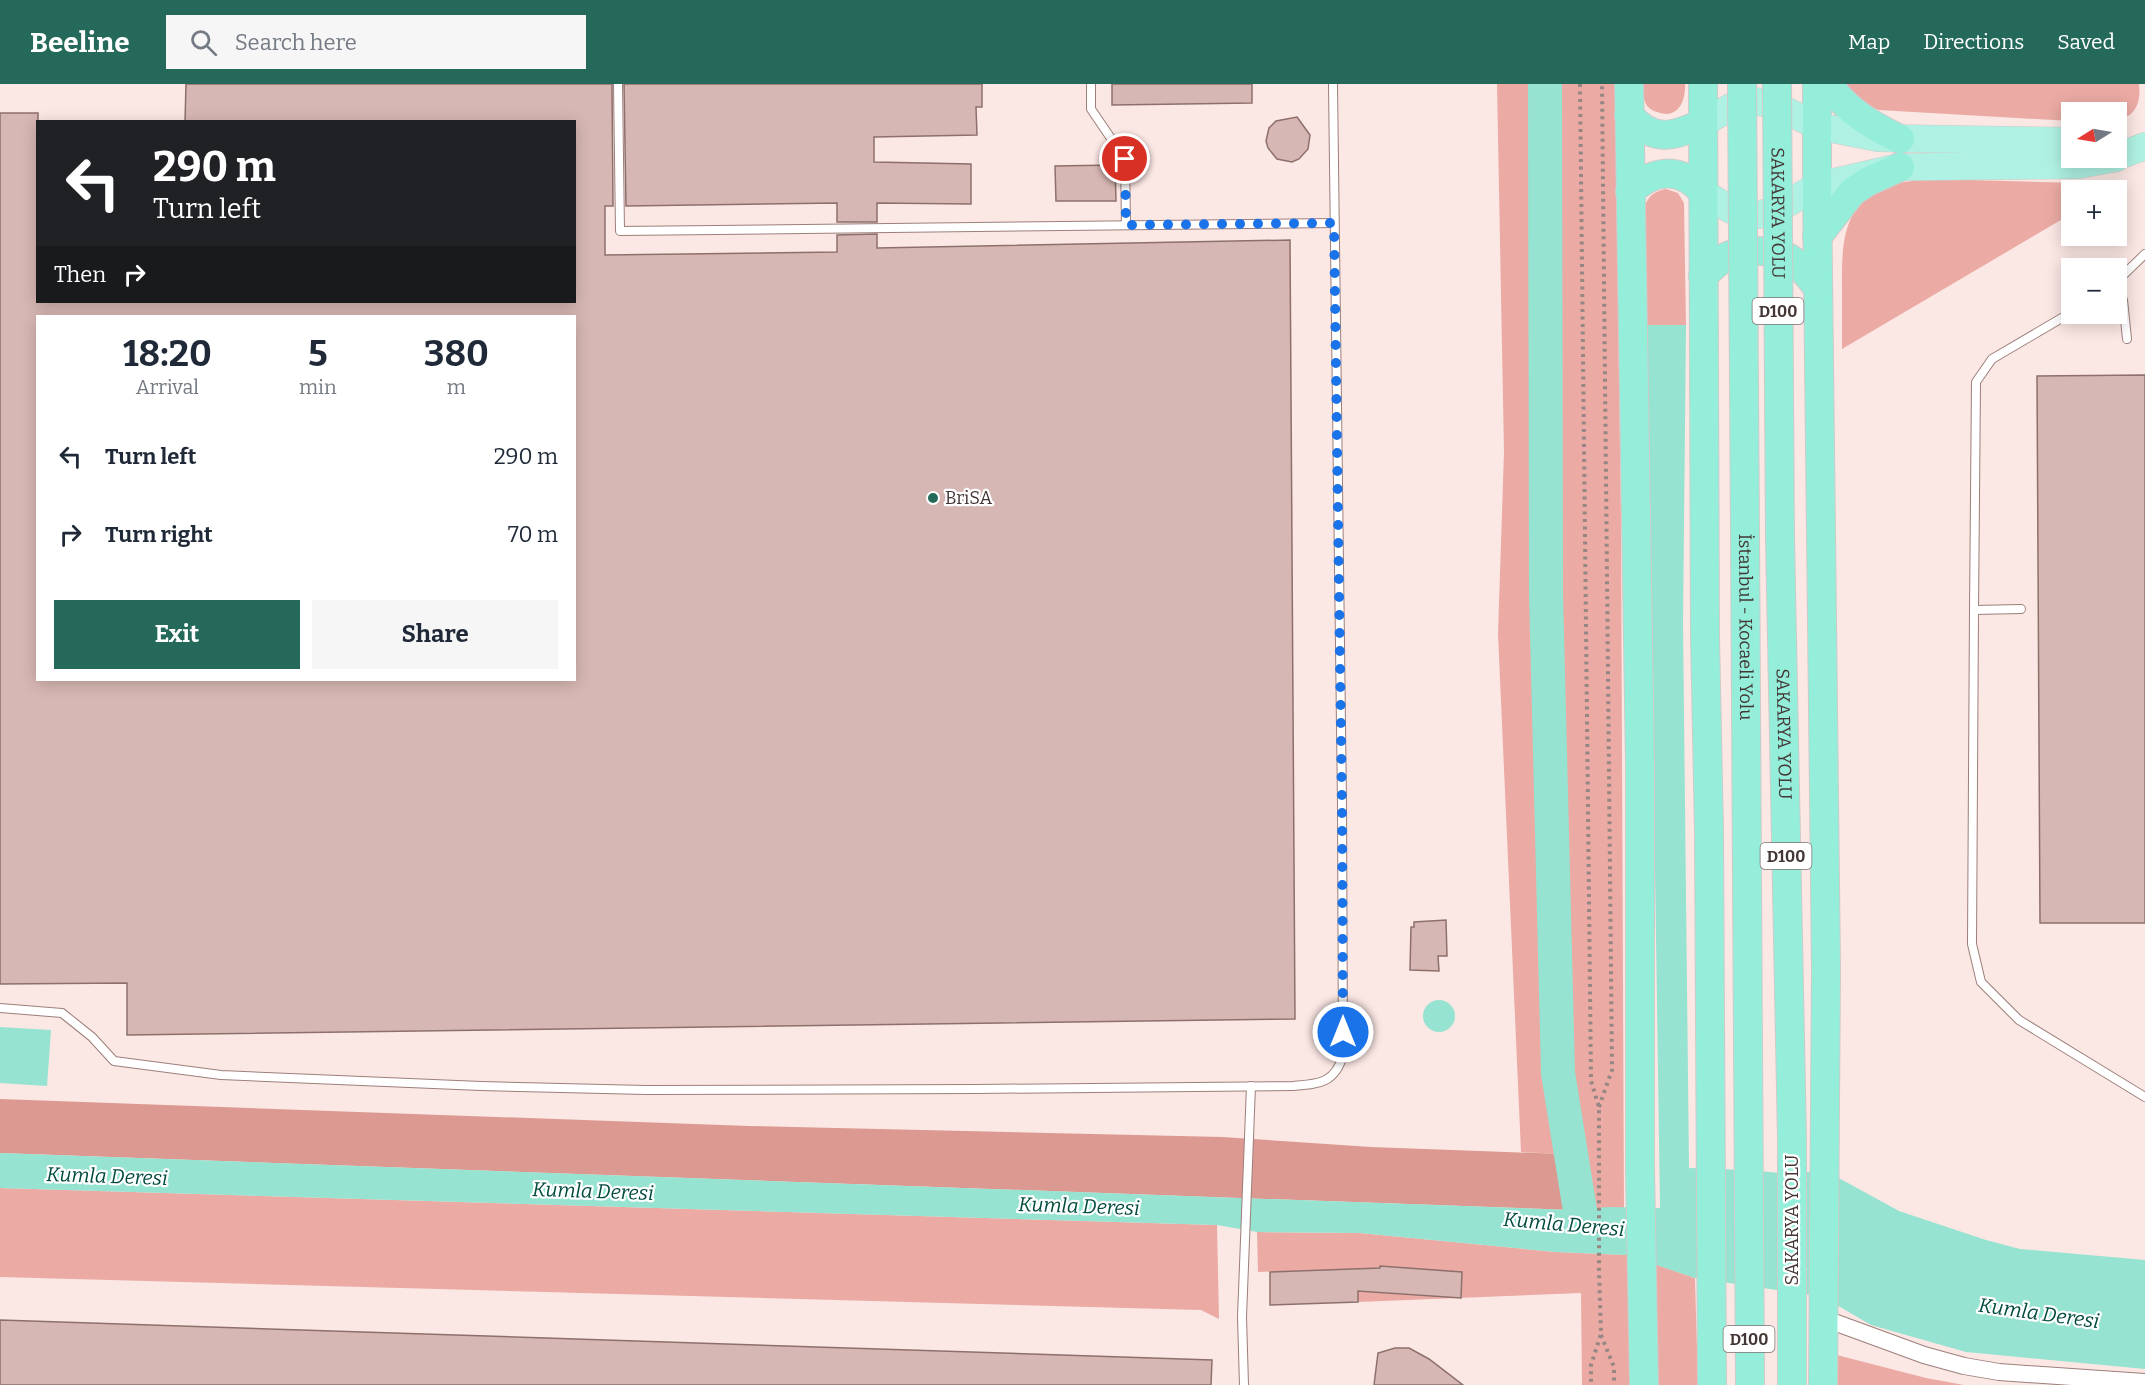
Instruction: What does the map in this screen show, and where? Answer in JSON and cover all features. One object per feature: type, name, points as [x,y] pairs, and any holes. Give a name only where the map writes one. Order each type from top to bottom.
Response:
[{"type":"highway","points":[[1629,84],[1640,763],[1640,1169],[1644,1385]]},
{"type":"highway","points":[[1702,84],[1704,624],[1709,832],[1712,1385]]},
{"type":"highway","name":"İstanbul - Kocaeli Yolu","points":[[1742,84],[1750,1385]]},
{"type":"highway","name":"SAKARYA YOLU","points":[[1777,84],[1780,538],[1792,1139],[1792,1385]]},
{"type":"highway","points":[[1817,84],[1826,969],[1823,1385]]},
{"type":"highway","points":[[1817,237],[1852,192],[1900,153],[1837,96],[1828,84]]},
{"type":"highway","points":[[1629,115],[1638,125],[1653,134],[1667,136],[1703,123]]},
{"type":"highway","points":[[1630,192],[1643,180],[1666,173],[1690,180],[1703,192]]},
{"type":"highway","points":[[1703,276],[1717,262],[1733,254],[1762,251],[1788,257],[1803,268],[1818,288]]},
{"type":"highway","points":[[1792,1139],[1823,816]]},
{"type":"highway","points":[[1709,832],[1748,1107]]},
{"type":"main road","points":[[1703,123],[1731,107],[1754,100],[1775,105],[1817,126],[1878,138],[1900,153],[2061,164]]},
{"type":"main road","points":[[2127,138],[2145,136]]},
{"type":"main road","points":[[1703,192],[1731,210],[1758,215],[1778,209],[1817,186],[1900,153],[2061,142]]},
{"type":"main road","points":[[2127,153],[2145,146]]},
{"type":"street","points":[[1823,1307],[1924,1355],[1964,1366],[1999,1372],[2145,1382]]},
{"type":"lane","points":[[618,84],[620,231],[1334,223]]},
{"type":"lane","points":[[1091,84],[1091,109],[1125,159],[1126,225]]},
{"type":"lane","points":[[0,1008],[62,1013],[92,1037],[114,1061],[220,1075],[481,1086],[646,1090],[1251,1086],[1314,1084],[1329,1079],[1339,1068],[1343,1055],[1333,84]]},
{"type":"lane","points":[[2127,271],[2145,254]]},
{"type":"lane","points":[[2061,318],[1992,359],[1976,382],[1972,944],[1981,982],[2019,1020],[2145,1097]]},
{"type":"lane","points":[[2125,324],[2127,339]]},
{"type":"lane","points":[[1974,610],[2021,609]]},
{"type":"lane","points":[[1244,1385],[1242,1317],[1251,1086]]},
{"type":"path","points":[[1580,84],[1591,1081],[1599,1107],[1600,1334],[1590,1365],[1591,1385]]},
{"type":"path","points":[[1599,1107],[1612,1070],[1602,84]]},
{"type":"path","points":[[1600,1334],[1614,1367],[1614,1385]]},
{"type":"shaded area","points":[[1497,84],[1615,84],[1621,521],[1624,1208],[1571,1210],[1572,1182],[1563,1154],[1521,1152],[1498,634],[1504,452]]},
{"type":"shaded area","points":[[1643,84],[1685,84],[1684,97],[1675,111],[1664,114],[1654,111],[1645,102]]},
{"type":"shaded area","points":[[1845,84],[2139,84],[2138,103],[2127,117],[2127,102],[2061,102],[2061,120],[1879,110],[1864,104]]},
{"type":"shaded area","points":[[1931,179],[2061,182],[2061,220],[1842,349],[1842,258],[1847,230],[1860,205],[1871,195],[1903,182]]},
{"type":"shaded area","points":[[1666,189],[1678,193],[1684,203],[1686,325],[1647,325],[1643,212],[1650,196]]},
{"type":"shaded area","points":[[0,1099],[749,1126],[1222,1137],[1371,1147],[1563,1154],[1572,1182],[1571,1210],[0,1153]]},
{"type":"shaded area","points":[[0,1188],[1217,1225],[1219,1319],[1201,1310],[0,1277]]},
{"type":"shaded area","points":[[1257,1232],[1360,1233],[1556,1252],[1627,1255],[1633,1385],[1582,1385],[1581,1293],[1358,1302],[1356,1269],[1258,1272]]},
{"type":"shaded area","points":[[1651,1263],[1695,1278],[1698,1385],[1655,1385]]},
{"type":"shaded area","points":[[1833,1354],[1926,1378],[1964,1385],[1834,1385]]},
{"type":"water","name":"Kumla Deresi","points":[[1647,325],[1686,325],[1683,624],[1689,1168],[1792,1174],[1824,1170],[1899,1211],[1986,1240],[2020,1249],[2145,1260],[2145,1369],[1966,1352],[1871,1325],[1823,1297],[1695,1278],[1627,1255],[1556,1252],[1360,1233],[1257,1232],[1217,1225],[0,1188],[0,1153],[1571,1210],[1609,1207],[1660,1208]]},
{"type":"water","points":[[1439,1000],[1450,1005],[1455,1016],[1450,1027],[1439,1032],[1428,1027],[1423,1016],[1428,1005]]},
{"type":"water","points":[[0,1027],[51,1030],[47,1086],[0,1083]]},
{"type":"building","name":"BriSA","points":[[186,84],[612,84],[613,206],[605,206],[605,255],[837,252],[837,235],[877,234],[877,248],[1290,240],[1295,1019],[127,1035],[127,983],[0,984],[0,113],[38,113],[38,120],[36,120],[36,303],[576,303],[576,120],[185,120]]},
{"type":"building","points":[[624,84],[982,84],[982,107],[976,107],[977,135],[874,137],[874,162],[971,164],[971,204],[877,203],[877,222],[837,222],[837,203],[626,206]]},
{"type":"building","points":[[1112,84],[1252,84],[1252,103],[1112,105]]},
{"type":"building","points":[[1297,117],[1310,135],[1308,149],[1299,159],[1292,162],[1277,159],[1268,148],[1266,141],[1269,128],[1276,121]]},
{"type":"building","points":[[1115,165],[1116,201],[1056,201],[1055,166]]},
{"type":"building","points":[[2145,375],[2145,923],[2040,923],[2037,376]]},
{"type":"building","points":[[1446,920],[1447,956],[1438,956],[1439,971],[1410,970],[1411,927],[1414,927],[1414,922]]},
{"type":"building","points":[[1380,1266],[1462,1272],[1461,1298],[1358,1291],[1358,1302],[1270,1305],[1270,1272],[1380,1268]]},
{"type":"building","points":[[0,1320],[1212,1360],[1211,1385],[0,1385]]},
{"type":"building","points":[[1395,1348],[1409,1348],[1429,1359],[1463,1385],[1374,1385],[1378,1353]]},
{"type":"waterway","name":"Kumla Deresi","points":[[1545,84],[1546,593],[1558,1073],[1582,1223]]},
{"type":"place","name":"BriSA","points":[[933,498]]},
{"type":"route","points":[[1125,159],[1126,225],[1334,223],[1343,1032]]}]
